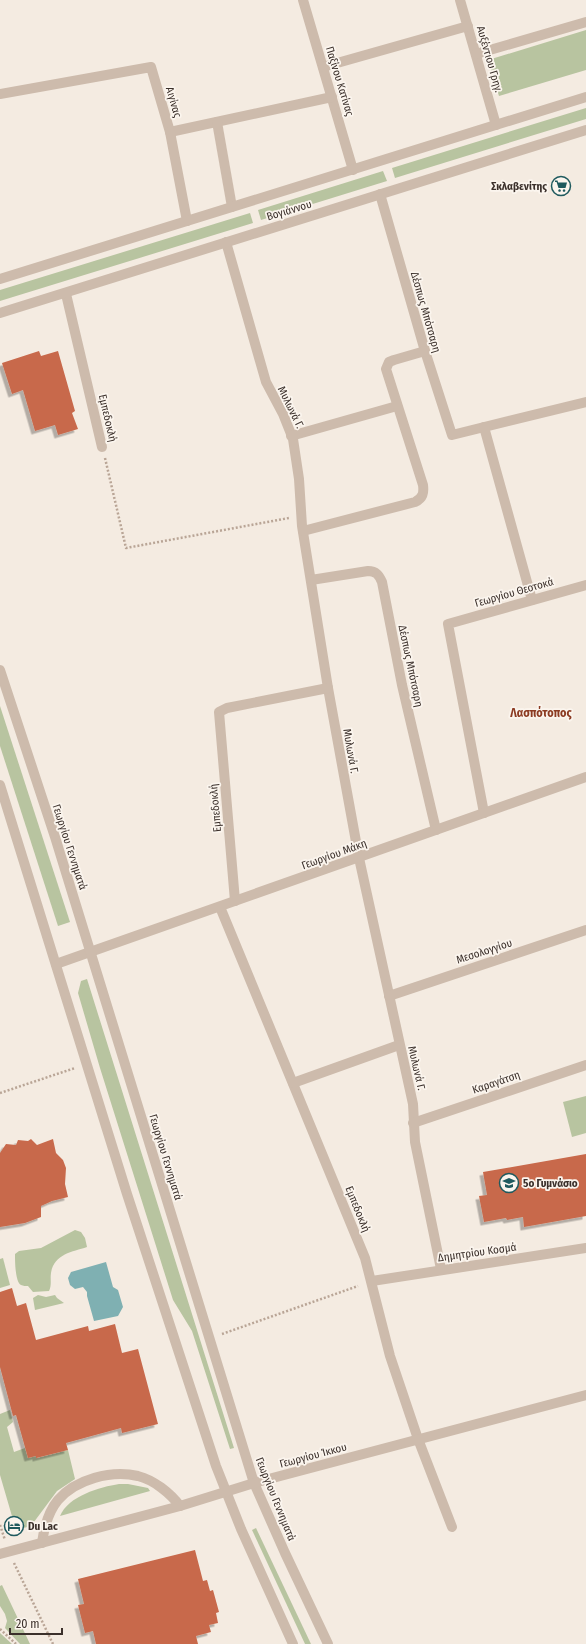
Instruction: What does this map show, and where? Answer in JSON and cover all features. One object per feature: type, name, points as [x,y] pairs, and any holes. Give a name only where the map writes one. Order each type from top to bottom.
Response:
[{"type":"street","name":"Παξίνου Κατίνας","points":[[303,0],[353,170]]},
{"type":"street","name":"Αυξέντιου Γρηγ.","points":[[460,0],[496,125]]},
{"type":"street","points":[[476,54],[586,22]]},
{"type":"street","points":[[323,67],[468,26]]},
{"type":"street","name":"Αιγίνας","points":[[0,94],[151,67],[170,132],[332,97]]},
{"type":"street","name":"Βογιάννου","points":[[0,279],[586,97]]},
{"type":"street","points":[[217,122],[232,207]]},
{"type":"street","name":"Βογιάννου","points":[[0,313],[66,294],[226,242],[586,130]]},
{"type":"street","points":[[170,132],[186,222]]},
{"type":"street","name":"Δέσπως Μπότσαρη","points":[[380,194],[424,351],[452,435],[484,427]]},
{"type":"street","name":"Μυλωνά Γ.","points":[[226,242],[266,382],[283,414],[292,436],[298,471],[303,531],[328,688],[359,858],[413,1104],[414,1142],[441,1269]]},
{"type":"street","name":"Εμπεδοκλή","points":[[66,294],[102,447]]},
{"type":"street","points":[[303,531],[415,502],[422,496],[424,491],[423,485],[386,373],[386,366],[394,360],[424,351]]},
{"type":"street","points":[[532,600],[484,427],[586,402]]},
{"type":"street","points":[[292,436],[397,406]]},
{"type":"street","name":"Δέσπως Μπότσαρη","points":[[311,580],[372,571],[378,575],[382,582],[402,685],[436,830]]},
{"type":"street","name":"Γεωργίου Θεοτοκά","points":[[484,813],[448,624],[586,584]]},
{"type":"street","name":"Γεωργίου Γεννηματά","points":[[0,670],[55,837],[254,1484],[328,1644]]},
{"type":"street","name":"Εμπεδοκλή","points":[[235,901],[219,712],[227,708],[328,688]]},
{"type":"street","name":"Γεωργίου Μάκη","points":[[56,964],[91,953],[586,777]]},
{"type":"street","points":[[0,785],[166,1314],[214,1460],[241,1529],[293,1644]]},
{"type":"street","name":"Εμπεδοκλή","points":[[220,907],[365,1258],[390,1356],[418,1439],[452,1527]]},
{"type":"street","name":"Μεσολογγίου","points":[[389,996],[586,930]]},
{"type":"street","points":[[293,1083],[399,1045]]},
{"type":"street","name":"Καραγάτση","points":[[413,1123],[586,1065]]},
{"type":"street","name":"Δημητρίου Κοσμά","points":[[372,1281],[441,1269],[586,1248]]},
{"type":"street","name":"Γεωργίου Ίκκου","points":[[4,1553],[180,1506],[418,1439],[586,1395]]},
{"type":"street","points":[[42,1543],[47,1520],[58,1501],[67,1491],[99,1477],[127,1474],[139,1476],[151,1482],[174,1498],[180,1506]]},
{"type":"path","name":"Εμπεδοκλή","points":[[102,447],[126,548],[301,516]]},
{"type":"path","points":[[0,1093],[87,1064]]},
{"type":"path","points":[[210,1339],[372,1281]]},
{"type":"path","points":[[0,1525],[4,1553],[53,1644]]},
{"type":"path","points":[[0,1629],[16,1644]]},
{"type":"green space","points":[[586,30],[586,70],[499,96],[488,60]]},
{"type":"green space","points":[[586,108],[586,119],[395,178],[392,168]]},
{"type":"green space","points":[[383,171],[387,181],[261,220],[258,210]]},
{"type":"green space","points":[[250,213],[253,223],[0,301],[0,290]]},
{"type":"green space","points":[[0,706],[70,922],[58,926],[0,746]]},
{"type":"green space","points":[[87,979],[234,1448],[230,1449],[192,1331],[173,1300],[100,1068],[78,993],[81,981]]},
{"type":"green space","points":[[586,1096],[586,1133],[572,1137],[563,1102]]},
{"type":"green space","points":[[75,1230],[81,1232],[85,1238],[87,1247],[70,1252],[56,1262],[51,1273],[49,1291],[33,1292],[28,1286],[19,1283],[16,1271],[15,1254],[19,1251],[41,1248]]},
{"type":"green space","points":[[3,1258],[10,1285],[0,1288],[0,1259]]},
{"type":"green space","points":[[38,1295],[46,1297],[55,1295],[64,1303],[35,1310],[33,1298]]},
{"type":"green space","points":[[10,1410],[13,1422],[7,1427],[14,1452],[25,1448],[28,1458],[36,1456],[37,1458],[68,1450],[75,1479],[57,1491],[31,1526],[16,1530],[0,1475],[0,1414]]},
{"type":"green space","points":[[128,1484],[148,1488],[150,1491],[60,1516],[64,1509],[77,1498],[103,1487]]},
{"type":"green space","points":[[256,1528],[311,1644],[305,1644],[252,1530]]},
{"type":"green space","points":[[2,1585],[30,1644],[20,1644],[5,1628],[7,1621],[0,1606],[0,1586]]},
{"type":"green space","points":[[0,1633],[12,1644],[0,1644]]},
{"type":"water","points":[[106,1262],[113,1287],[118,1290],[123,1307],[118,1316],[94,1321],[87,1292],[83,1287],[75,1289],[70,1285],[68,1278],[71,1272]]},
{"type":"building","points":[[39,351],[41,356],[58,351],[75,411],[72,413],[78,429],[58,435],[55,425],[35,431],[23,390],[12,394],[2,363]]},
{"type":"building","points":[[31,1139],[37,1145],[53,1139],[56,1153],[63,1160],[66,1168],[65,1184],[68,1197],[52,1201],[41,1206],[41,1217],[25,1223],[0,1227],[0,1153],[6,1144],[16,1145],[18,1140],[28,1141]]},
{"type":"building","points":[[586,1154],[586,1216],[524,1227],[523,1217],[484,1222],[479,1196],[487,1195],[483,1172]]},
{"type":"building","points":[[12,1288],[17,1306],[26,1303],[36,1340],[88,1326],[89,1331],[115,1324],[122,1353],[138,1349],[158,1424],[122,1433],[121,1428],[66,1443],[68,1450],[36,1458],[36,1456],[28,1458],[16,1415],[13,1416],[0,1367],[0,1292]]},
{"type":"building","points":[[195,1550],[203,1581],[207,1580],[210,1591],[213,1590],[219,1612],[216,1613],[218,1623],[209,1625],[211,1632],[196,1636],[198,1644],[96,1644],[93,1631],[85,1633],[78,1605],[84,1604],[78,1579]]},
{"type":"place","name":"Σκλαβενίτης","points":[[561,186]]},
{"type":"place","name":"5ο Γυμνάσιο","points":[[509,1183]]},
{"type":"place","name":"Du Lac","points":[[14,1526]]},
{"type":"district","name":"Λασπότοπος","points":[[541,713]]}]
